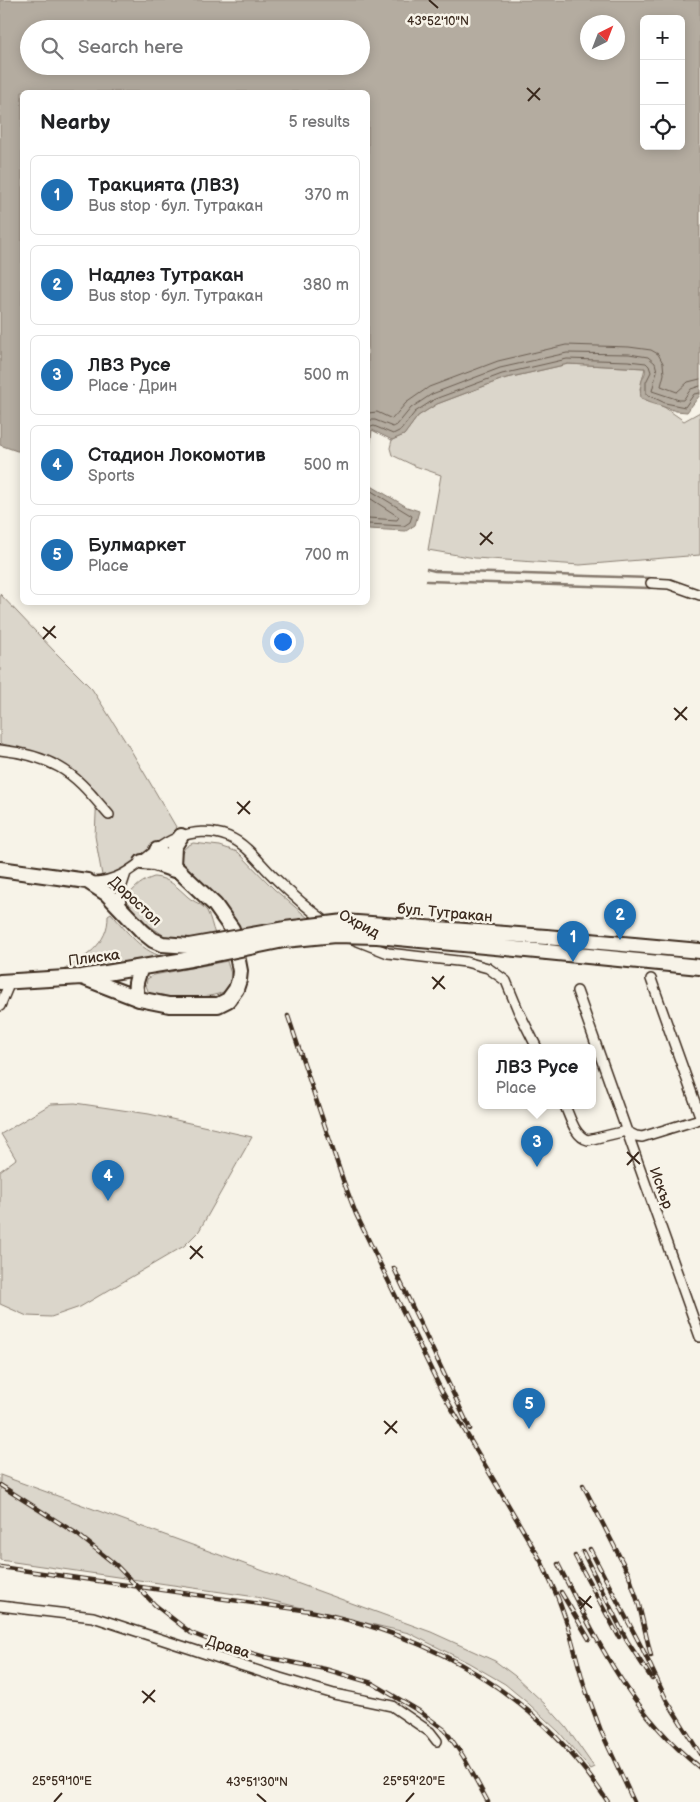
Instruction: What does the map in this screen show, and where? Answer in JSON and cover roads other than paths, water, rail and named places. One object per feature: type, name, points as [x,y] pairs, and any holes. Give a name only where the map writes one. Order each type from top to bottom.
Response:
[{"type":"main road","points":[[176,869],[174,847],[181,836]]},
{"type":"main road","points":[[82,976],[139,999],[169,1005],[218,1005],[228,1000],[239,980],[238,956],[232,929],[215,905],[157,850]]},
{"type":"main road","points":[[142,862],[161,864],[176,869]]},
{"type":"main road","name":"Доростол","points":[[0,869],[87,882],[107,894],[153,940],[190,952]]},
{"type":"main road","name":"бул. Тутракан","points":[[190,952],[334,935],[700,951]]},
{"type":"main road","name":"бул. Тутракан","points":[[546,944],[700,967]]},
{"type":"main road","name":"Плиска","points":[[5,982],[82,976],[141,968],[190,952]]},
{"type":"main road","points":[[139,999],[135,985],[141,968]]},
{"type":"street","points":[[651,583],[669,584],[700,595]]},
{"type":"street","points":[[0,750],[32,756],[60,767],[85,788],[109,815]]},
{"type":"street","name":"Охрид","points":[[126,874],[157,850],[181,836],[194,832],[222,834],[237,840],[297,900],[336,929],[355,940],[388,954],[466,962],[488,968],[506,981],[534,1044]]},
{"type":"street","points":[[87,882],[107,880],[126,874]]},
{"type":"street","points":[[122,910],[120,891],[126,874]]},
{"type":"street","points":[[566,1109],[579,1135],[588,1140],[626,1131],[642,1137],[700,1117],[651,979]]},
{"type":"street","points":[[0,1006],[5,982]]},
{"type":"street","name":"Искър","points":[[577,991],[596,1044]]},
{"type":"street","name":"Искър","points":[[596,1045],[700,1338]]},
{"type":"street","name":"Драва","points":[[0,1606],[93,1617],[280,1678],[334,1694],[392,1706],[430,1732],[437,1741]]},
{"type":"water","points":[[0,0],[700,0],[700,395],[687,412],[676,411],[641,398],[645,368],[568,364],[503,379],[437,404],[418,416],[404,435],[392,440],[372,430],[370,449],[370,90],[20,90],[20,451],[0,445]]},
{"type":"water","points":[[370,485],[407,507],[419,511],[415,525],[406,531],[370,529]]},
{"type":"waterway","points":[[427,569],[435,571],[650,578]]},
{"type":"waterway","points":[[427,581],[650,588]]},
{"type":"railway","points":[[288,1016],[356,1214],[441,1390],[541,1561],[558,1598],[568,1626],[584,1685],[601,1731],[634,1802]]},
{"type":"railway","points":[[394,1268],[470,1429]]},
{"type":"railway","points":[[0,1485],[77,1534],[116,1565],[155,1605],[191,1633],[219,1644],[265,1657],[325,1669],[372,1683],[419,1711],[445,1730],[463,1756],[488,1802]]},
{"type":"railway","points":[[583,1485],[629,1575],[639,1605],[651,1656]]},
{"type":"railway","points":[[590,1549],[643,1650],[666,1699],[700,1754]]},
{"type":"railway","points":[[583,1552],[627,1641],[652,1679]]},
{"type":"railway","points":[[575,1556],[619,1637]]},
{"type":"railway","points":[[558,1564],[602,1648],[635,1700],[654,1724],[700,1768]]},
{"type":"railway","points":[[0,1567],[310,1611],[356,1622],[399,1636],[440,1654],[479,1675],[515,1701],[549,1730],[580,1764],[608,1802]]},
{"type":"railway","points":[[561,1592],[589,1639]]},
{"type":"place","name":"Надлез Тутракан","points":[[620,940]]},
{"type":"place","name":"Тракцията (ЛВЗ)","points":[[573,962]]},
{"type":"place","name":"ЛВЗ Русе","points":[[537,1167]]},
{"type":"place","name":"Стадион Локомотив","points":[[108,1201]]},
{"type":"place","name":"Булмаркет","points":[[529,1429]]}]
